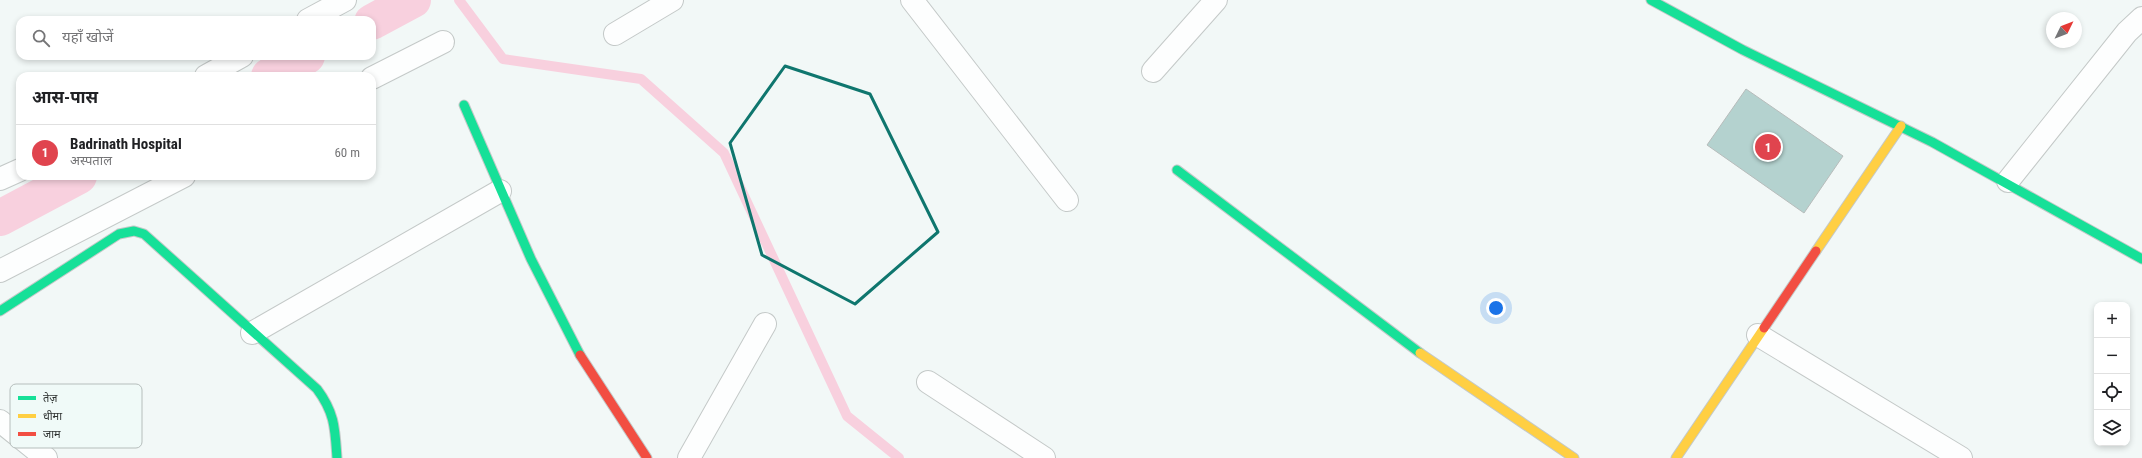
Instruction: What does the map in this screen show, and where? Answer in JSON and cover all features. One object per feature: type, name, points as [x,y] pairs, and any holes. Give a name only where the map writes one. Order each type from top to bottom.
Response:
[{"type":"street","points":[[315,16],[345,0]]},
{"type":"street","points":[[615,34],[672,0]]},
{"type":"street","points":[[912,0],[1068,200]]},
{"type":"street","points":[[1153,71],[1216,0]]},
{"type":"street","points":[[1651,0],[1698,27],[1901,126],[2008,181],[2142,259]]},
{"type":"street","points":[[2008,181],[2127,32],[2142,18]]},
{"type":"street","points":[[376,76],[443,42]]},
{"type":"street","points":[[213,72],[235,60]]},
{"type":"street","points":[[464,105],[525,249],[577,350],[647,458]]},
{"type":"street","points":[[1676,458],[1901,126]]},
{"type":"street","points":[[1176,170],[1440,369],[1574,458]]},
{"type":"street","points":[[0,179],[16,172]]},
{"type":"street","points":[[0,271],[176,180]]},
{"type":"street","points":[[252,333],[500,191]]},
{"type":"street","points":[[0,311],[119,234],[134,230],[144,234],[252,333],[317,389],[327,401],[334,416],[337,458]]},
{"type":"street","points":[[689,458],[765,324]]},
{"type":"street","points":[[1758,335],[1961,458]]},
{"type":"street","points":[[928,382],[1044,458]]},
{"type":"street","points":[[0,421],[10,429]]},
{"type":"street","points":[[34,448],[46,458]]},
{"type":"highlighted area","points":[[785,66],[870,94],[938,232],[855,304],[762,255],[730,143]]},
{"type":"building","points":[[1746,89],[1843,156],[1804,213],[1707,145]]},
{"type":"waterway","points":[[376,20],[413,0]]},
{"type":"waterway","points":[[459,0],[503,59],[641,79],[724,153],[847,416],[899,458]]},
{"type":"waterway","points":[[277,72],[299,60]]},
{"type":"waterway","points":[[0,218],[71,180]]},
{"type":"traffic: fast","points":[[1651,0],[1743,50],[1932,142],[2142,259]]},
{"type":"traffic: fast","points":[[464,105],[531,259],[580,355]]},
{"type":"traffic: fast","points":[[1177,170],[1420,353]]},
{"type":"traffic: fast","points":[[0,311],[119,234],[134,231],[144,234],[317,389],[331,414],[336,438],[337,458]]},
{"type":"traffic: slow","points":[[1816,251],[1901,126]]},
{"type":"traffic: slow","points":[[1676,458],[1764,328]]},
{"type":"traffic: slow","points":[[1420,353],[1574,458]]},
{"type":"traffic: jam","points":[[1764,328],[1816,251]]},
{"type":"traffic: jam","points":[[580,355],[647,458]]},
{"type":"place","name":"Badrinath Hospital","points":[[1768,147]]}]
